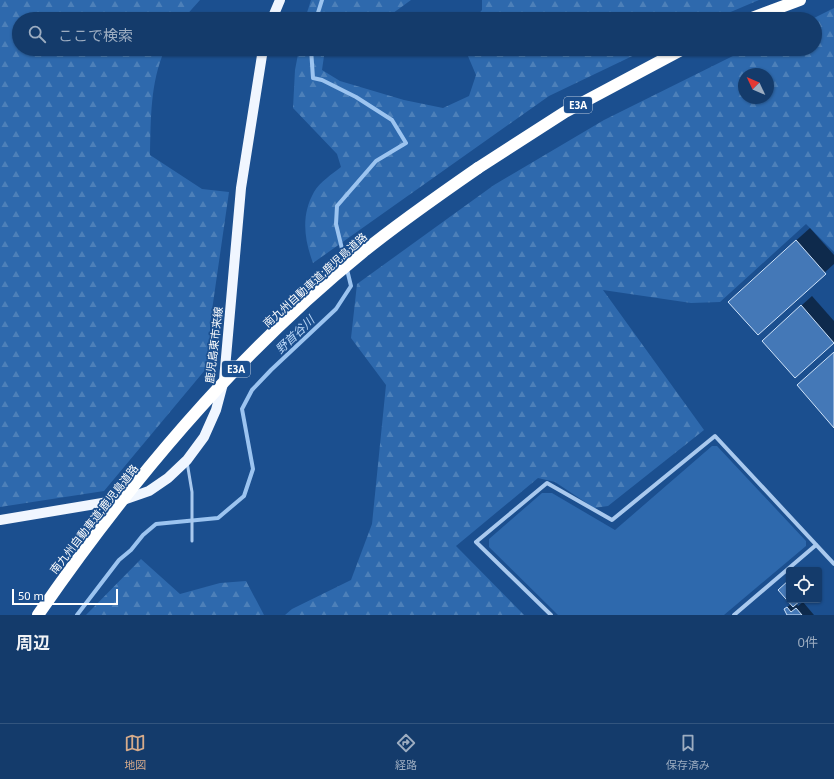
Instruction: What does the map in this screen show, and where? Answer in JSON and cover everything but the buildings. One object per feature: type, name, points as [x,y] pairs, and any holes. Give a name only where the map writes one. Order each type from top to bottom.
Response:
[{"type":"highway","points":[[768,12],[800,0]]},
{"type":"highway","name":"南九州自動車道;鹿児島道路","points":[[38,615],[65,576],[177,434],[236,369],[363,252],[478,168],[565,112],[670,56]]},
{"type":"main road","points":[[275,12],[280,0]]},
{"type":"main road","name":"鹿児島東市来線","points":[[0,520],[126,499],[149,491],[168,478],[187,460],[204,437],[216,410],[224,380],[241,188],[263,56]]},
{"type":"street","points":[[551,615],[476,542],[547,483],[612,520],[715,436],[834,564]]},
{"type":"street","points":[[734,615],[816,545]]},
{"type":"lane","points":[[187,460],[192,492],[192,541]]},
{"type":"green space","points":[[0,0],[200,0],[189,12],[12,12],[12,56],[162,56],[156,75],[152,101],[150,155],[202,189],[229,192],[210,324],[210,364],[104,491],[0,507]]},
{"type":"green space","points":[[311,0],[411,0],[394,12],[307,12]]},
{"type":"green space","points":[[482,0],[759,0],[731,12],[480,12],[482,10]]},
{"type":"green space","points":[[834,8],[834,252],[806,224],[720,302],[691,303],[603,290],[704,430],[608,506],[594,508],[555,482],[538,478],[456,546],[524,615],[285,615],[292,609],[351,580],[372,524],[386,385],[351,338],[357,284],[494,185],[604,120],[733,56],[822,56],[822,14]]},
{"type":"green space","points":[[298,56],[324,56],[322,70],[340,81],[404,100],[443,108],[469,96],[476,75],[468,56],[632,56],[549,96],[313,263],[305,227],[307,209],[314,192],[319,185],[341,167],[337,154],[293,108],[295,70]]},
{"type":"green space","points":[[712,446],[717,446],[806,541],[806,546],[724,615],[558,615],[489,547],[489,539],[542,493],[552,493],[615,530]]},
{"type":"green space","points":[[141,559],[180,594],[220,583],[246,581],[264,615],[86,615]]},
{"type":"waterway","name":"野首谷川","points":[[318,12],[322,0]]},
{"type":"waterway","name":"野首谷川","points":[[77,615],[119,560],[131,550],[143,535],[156,524],[218,518],[244,496],[253,469],[242,409],[252,390],[271,370],[336,309],[351,286],[336,224],[337,206],[376,161],[406,143],[392,120],[356,97],[322,80],[313,78],[311,56]]}]
